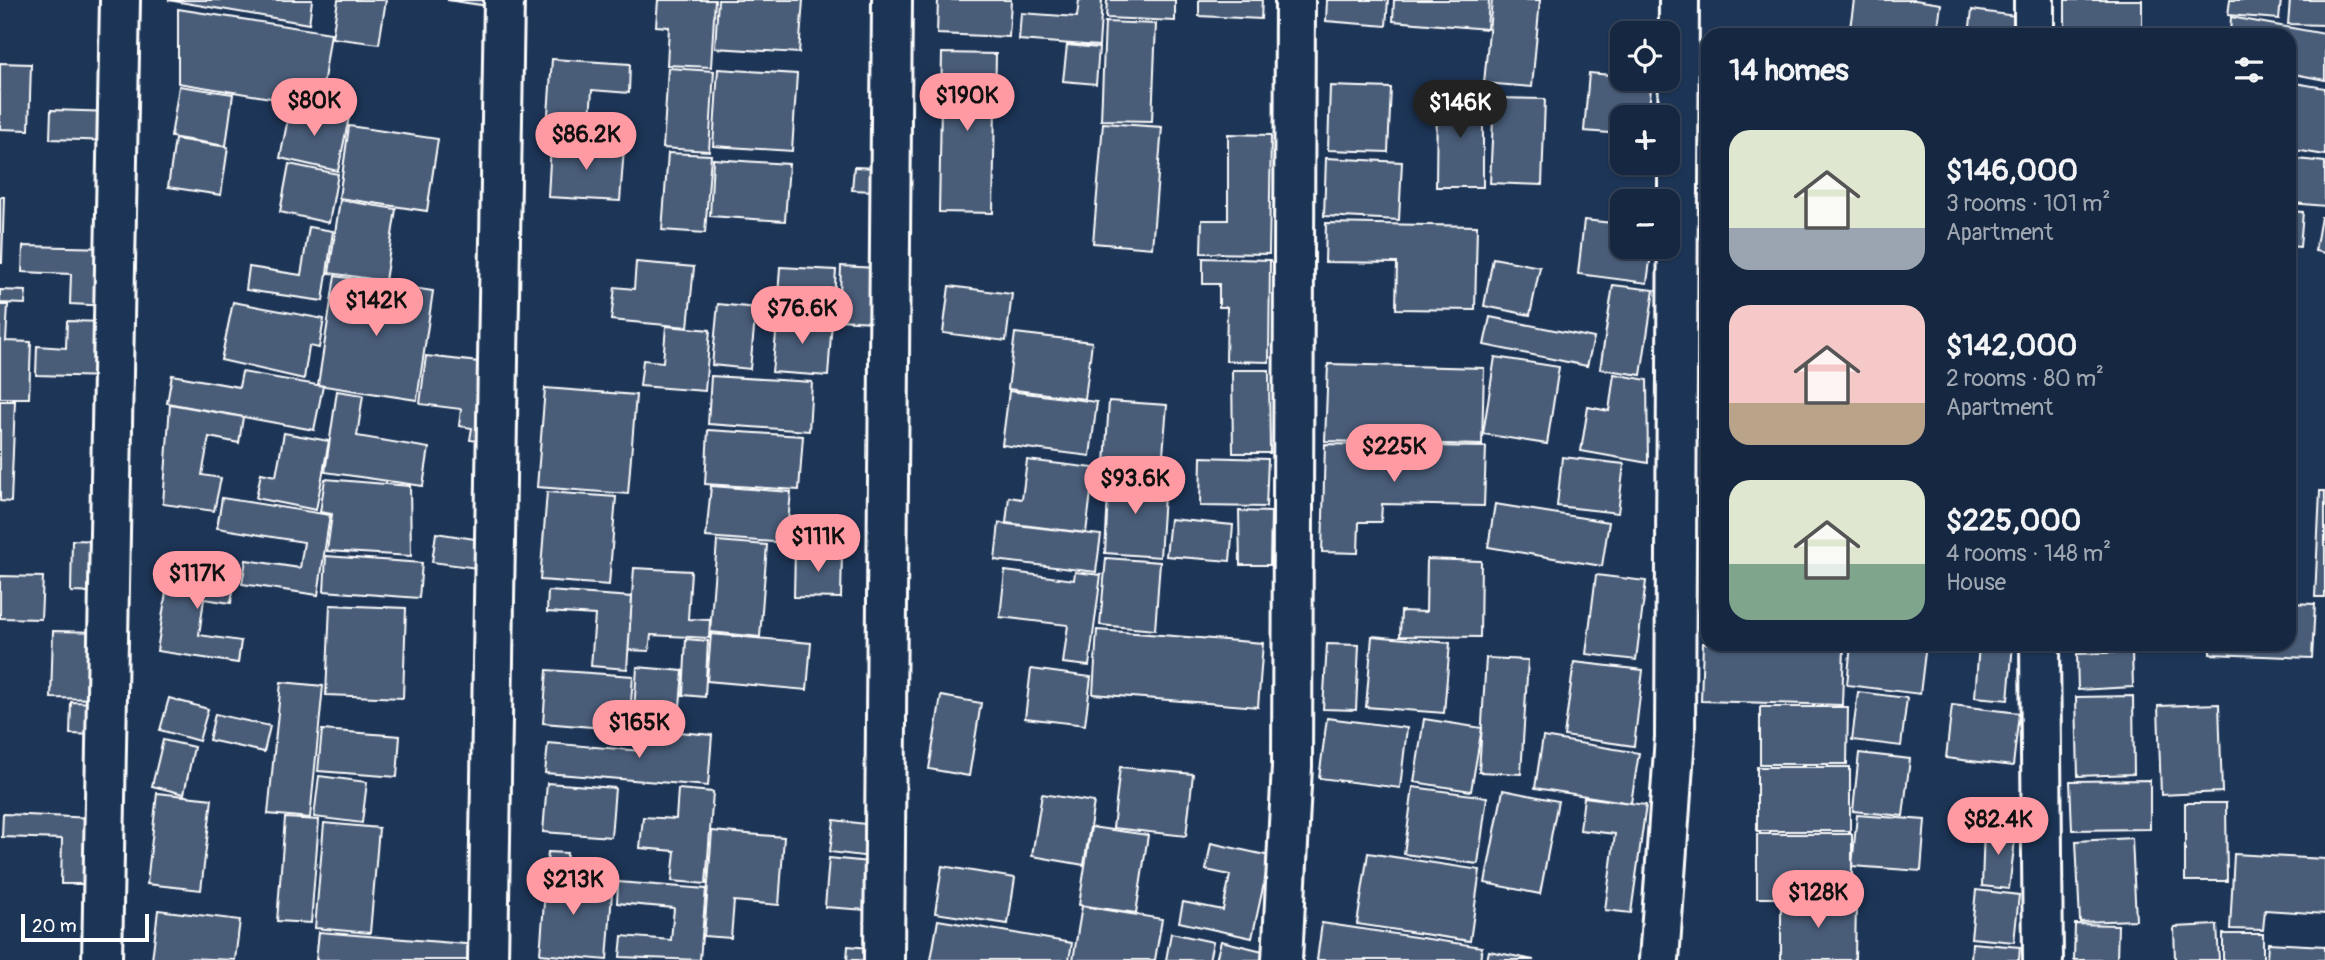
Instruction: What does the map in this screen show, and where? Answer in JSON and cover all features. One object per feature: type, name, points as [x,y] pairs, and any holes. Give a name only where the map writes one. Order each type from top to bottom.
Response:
[{"type":"street","points":[[102,960],[120,0]]},
{"type":"street","points":[[488,960],[504,0]]},
{"type":"street","points":[[884,960],[892,0]]},
{"type":"street","points":[[1282,960],[1292,766],[1297,81],[1295,0]]},
{"type":"street","points":[[1658,960],[1675,737],[1679,0]]},
{"type":"street","points":[[2034,0],[2034,28]]},
{"type":"street","points":[[2040,651],[2043,960]]},
{"type":"building","points":[[168,0],[312,0],[309,24]]},
{"type":"building","points":[[338,0],[386,0],[379,44],[332,38]]},
{"type":"building","points":[[447,0],[489,0],[488,6]]},
{"type":"building","points":[[658,0],[715,0],[711,67],[667,65],[669,27],[656,26]]},
{"type":"building","points":[[718,0],[803,0],[799,53],[715,48]]},
{"type":"building","points":[[938,0],[1011,0],[1009,37],[937,34]]},
{"type":"building","points":[[1079,0],[1102,0],[1099,46],[1019,40],[1021,13],[1077,17]]},
{"type":"building","points":[[1107,0],[1175,0],[1175,21],[1106,18]]},
{"type":"building","points":[[1199,0],[1262,0],[1261,19],[1199,16]]},
{"type":"building","points":[[1327,0],[1388,0],[1386,26],[1326,21]]},
{"type":"building","points":[[1394,0],[1489,0],[1487,29],[1393,21]]},
{"type":"building","points":[[1492,0],[1540,0],[1532,87],[1484,83]]},
{"type":"building","points":[[1854,0],[1915,0],[1941,4],[1938,28],[1850,28]]},
{"type":"building","points":[[2065,0],[2142,0],[2142,28],[2065,28]]},
{"type":"building","points":[[2230,0],[2281,0],[2279,19],[2228,15]]},
{"type":"building","points":[[2290,0],[2325,0],[2325,25],[2288,24]]},
{"type":"building","points":[[178,9],[331,33],[320,106],[178,83]]},
{"type":"building","points":[[1972,10],[2016,16],[2015,28],[1970,28]]},
{"type":"building","points":[[2231,17],[2292,28],[2230,28]]},
{"type":"building","points":[[1105,22],[1156,24],[1152,121],[1101,120]]},
{"type":"building","points":[[2296,29],[2325,34],[2325,80],[2296,74]]},
{"type":"building","points":[[1067,45],[1099,48],[1096,84],[1063,81]]},
{"type":"building","points":[[942,53],[996,54],[993,213],[939,212]]},
{"type":"building","points":[[552,59],[630,64],[629,93],[592,90],[588,145],[546,142]]},
{"type":"building","points":[[0,63],[31,64],[29,130],[0,129]]},
{"type":"building","points":[[668,68],[714,71],[709,151],[663,148]]},
{"type":"building","points":[[718,69],[797,74],[792,151],[713,146]]},
{"type":"building","points":[[1589,73],[1610,75],[1610,91],[1651,91],[1649,105],[1610,105],[1610,133],[1584,131]]},
{"type":"building","points":[[2296,83],[2325,88],[2325,155],[2296,150]]},
{"type":"building","points":[[179,86],[233,94],[226,146],[171,137]]},
{"type":"building","points":[[1330,86],[1391,88],[1388,152],[1328,150]]},
{"type":"building","points":[[1437,92],[1483,92],[1483,187],[1436,187]]},
{"type":"building","points":[[1494,98],[1545,99],[1542,185],[1490,183]]},
{"type":"building","points":[[291,104],[349,117],[338,171],[280,158]]},
{"type":"building","points":[[51,110],[114,112],[113,141],[50,139]]},
{"type":"building","points":[[1103,123],[1162,127],[1152,248],[1093,243]]},
{"type":"building","points":[[349,126],[438,139],[427,211],[339,198]]},
{"type":"building","points":[[1228,134],[1271,135],[1269,254],[1201,253],[1202,220],[1228,220]]},
{"type":"building","points":[[175,139],[228,147],[221,195],[168,187]]},
{"type":"building","points":[[551,143],[624,148],[620,201],[548,197]]},
{"type":"building","points":[[668,153],[711,155],[705,233],[662,230]]},
{"type":"building","points":[[1326,158],[1402,162],[1399,220],[1324,216]]},
{"type":"building","points":[[713,159],[789,164],[785,221],[710,216]]},
{"type":"building","points":[[2297,159],[2325,162],[2325,206],[2296,203]]},
{"type":"building","points":[[289,164],[338,174],[329,223],[280,212]]},
{"type":"building","points":[[854,167],[877,168],[875,191],[852,190]]},
{"type":"building","points":[[0,197],[4,197],[2,263],[0,263]]},
{"type":"building","points":[[340,200],[396,209],[385,281],[329,273]]},
{"type":"building","points":[[2296,212],[2303,212],[2300,247],[2296,247]]},
{"type":"building","points":[[2321,217],[2325,218],[2325,253],[2315,251]]},
{"type":"building","points":[[1584,220],[1610,223],[1610,259],[1650,259],[1647,283],[1578,274]]},
{"type":"building","points":[[1326,223],[1477,226],[1475,310],[1396,309],[1397,263],[1325,262]]},
{"type":"building","points":[[309,227],[333,231],[323,301],[246,290],[249,267],[301,275]]},
{"type":"building","points":[[23,246],[111,248],[109,306],[70,304],[71,274],[22,272]]},
{"type":"building","points":[[1203,258],[1270,260],[1269,362],[1226,361],[1227,307],[1219,307],[1219,284],[1203,284]]},
{"type":"building","points":[[1493,258],[1540,267],[1530,315],[1484,306]]},
{"type":"building","points":[[636,262],[694,267],[688,327],[611,320],[615,287],[634,289]]},
{"type":"building","points":[[841,266],[876,268],[873,322],[839,320]]},
{"type":"building","points":[[780,267],[836,270],[834,299],[778,296]]},
{"type":"building","points":[[335,276],[433,291],[417,400],[318,385]]},
{"type":"building","points":[[1613,285],[1654,290],[1641,375],[1600,369]]},
{"type":"building","points":[[949,286],[1012,294],[1006,341],[943,333]]},
{"type":"building","points":[[0,290],[26,291],[25,304],[0,303]]},
{"type":"building","points":[[233,302],[324,319],[319,348],[309,346],[304,379],[221,360]]},
{"type":"building","points":[[718,304],[756,308],[750,369],[712,365]]},
{"type":"building","points":[[0,305],[8,305],[6,341],[31,342],[29,398],[0,398]]},
{"type":"building","points":[[778,316],[832,321],[828,376],[772,372]]},
{"type":"building","points":[[1490,317],[1594,338],[1587,366],[1484,345]]},
{"type":"building","points":[[67,321],[109,322],[107,377],[36,375],[37,346],[66,348]]},
{"type":"building","points":[[666,326],[710,330],[705,391],[640,386],[643,360],[663,362]]},
{"type":"building","points":[[1015,333],[1092,342],[1085,399],[1008,389]]},
{"type":"building","points":[[426,356],[496,364],[486,442],[470,440],[472,428],[459,426],[461,409],[420,404]]},
{"type":"building","points":[[1495,357],[1559,367],[1547,444],[1483,434]]},
{"type":"building","points":[[1328,364],[1484,368],[1482,445],[1325,441]]},
{"type":"building","points":[[1232,370],[1269,370],[1270,453],[1233,453]]},
{"type":"building","points":[[242,372],[323,386],[314,430],[167,403],[172,375],[239,387]]},
{"type":"building","points":[[1614,374],[1647,380],[1648,463],[1581,451],[1588,407],[1609,411]]},
{"type":"building","points":[[711,376],[812,382],[809,431],[708,424]]},
{"type":"building","points":[[545,388],[636,395],[628,494],[537,487]]},
{"type":"building","points":[[337,391],[363,395],[357,436],[429,448],[423,486],[325,472]]},
{"type":"building","points":[[1009,391],[1097,402],[1090,456],[1002,445]]},
{"type":"building","points":[[0,401],[15,401],[11,502],[0,501]]},
{"type":"building","points":[[1109,401],[1167,405],[1162,467],[1105,464]]},
{"type":"building","points":[[170,404],[243,417],[239,443],[209,437],[202,475],[221,478],[214,511],[163,504]]},
{"type":"building","points":[[708,430],[803,436],[799,490],[705,484]]},
{"type":"building","points":[[284,433],[329,441],[316,510],[256,498],[261,473],[276,476]]},
{"type":"building","points":[[1325,444],[1486,447],[1484,506],[1382,504],[1381,522],[1359,522],[1358,553],[1322,552]]},
{"type":"building","points":[[1201,457],[1268,459],[1266,507],[1200,506]]},
{"type":"building","points":[[1562,457],[1624,464],[1618,513],[1557,506]]},
{"type":"building","points":[[1027,460],[1094,468],[1086,533],[1006,523],[1009,497],[1022,499]]},
{"type":"building","points":[[1109,476],[1165,480],[1160,557],[1105,553]]},
{"type":"building","points":[[325,479],[410,486],[411,556],[327,551],[332,514],[320,512]]},
{"type":"building","points":[[711,486],[791,492],[786,543],[706,537]]},
{"type":"building","points":[[2320,491],[2325,491],[2325,597],[2315,597]]},
{"type":"building","points":[[547,492],[616,497],[609,585],[540,580]]},
{"type":"building","points":[[222,498],[330,515],[318,595],[242,584],[246,560],[300,568],[304,542],[217,528]]},
{"type":"building","points":[[1495,504],[1609,522],[1602,566],[1488,547]]},
{"type":"building","points":[[1239,511],[1271,512],[1270,565],[1240,565]]},
{"type":"building","points":[[1170,519],[1233,525],[1230,561],[1166,556]]},
{"type":"building","points":[[999,523],[1101,535],[1096,572],[995,560]]},
{"type":"building","points":[[436,533],[488,541],[484,569],[432,562]]},
{"type":"building","points":[[72,540],[106,541],[104,593],[71,592]]},
{"type":"building","points":[[717,541],[767,545],[760,637],[710,632]]},
{"type":"building","points":[[795,549],[842,551],[841,598],[794,597]]},
{"type":"building","points":[[214,556],[238,560],[231,603],[204,599],[199,635],[241,641],[238,663],[157,651],[170,566],[211,572]]},
{"type":"building","points":[[326,556],[422,563],[419,598],[324,591]]},
{"type":"building","points":[[1106,558],[1160,562],[1155,630],[1100,625]]},
{"type":"building","points":[[1427,559],[1481,561],[1480,637],[1400,636],[1401,611],[1426,612]]},
{"type":"building","points":[[634,568],[691,571],[688,619],[710,620],[709,638],[651,635],[649,651],[628,650]]},
{"type":"building","points":[[1005,571],[1074,580],[1075,572],[1101,575],[1089,666],[1063,663],[1068,625],[1000,617]]},
{"type":"building","points":[[1596,575],[1646,581],[1636,660],[1586,654]]},
{"type":"building","points":[[0,576],[43,577],[41,619],[0,618]]},
{"type":"building","points":[[548,591],[632,597],[627,669],[591,666],[595,615],[547,612]]},
{"type":"building","points":[[2296,603],[2315,604],[2312,658],[2210,654],[2210,651],[2296,651]]},
{"type":"building","points":[[330,605],[406,608],[403,698],[326,695]]},
{"type":"building","points":[[1097,630],[1263,643],[1258,707],[1093,694]]},
{"type":"building","points":[[53,631],[102,632],[99,699],[51,698]]},
{"type":"building","points":[[711,634],[811,643],[807,690],[707,681]]},
{"type":"building","points":[[1372,636],[1450,643],[1444,713],[1366,707]]},
{"type":"building","points":[[686,639],[708,641],[705,697],[683,695]]},
{"type":"building","points":[[1327,644],[1359,645],[1356,710],[1323,709]]},
{"type":"building","points":[[1703,651],[1844,651],[1842,705],[1701,701]]},
{"type":"building","points":[[1850,651],[1925,651],[1920,694],[1847,685]]},
{"type":"building","points":[[1978,651],[2012,651],[2008,700],[1975,697]]},
{"type":"building","points":[[2132,652],[2133,687],[2078,690],[2077,654]]},
{"type":"building","points":[[1486,658],[1528,660],[1521,774],[1479,772]]},
{"type":"building","points":[[1574,662],[1643,670],[1634,746],[1564,736]]},
{"type":"building","points":[[637,667],[683,671],[678,730],[633,726]]},
{"type":"building","points":[[1031,669],[1091,677],[1085,725],[1025,718]]},
{"type":"building","points":[[547,670],[633,676],[629,730],[543,723]]},
{"type":"building","points":[[281,682],[323,686],[310,818],[268,814]]},
{"type":"building","points":[[1858,692],[1907,698],[1901,746],[1852,740]]},
{"type":"building","points":[[941,696],[981,703],[969,776],[929,769]]},
{"type":"building","points":[[2133,696],[2134,774],[2078,776],[2076,697]]},
{"type":"building","points":[[169,698],[208,709],[199,741],[160,730]]},
{"type":"building","points":[[71,702],[98,703],[97,735],[70,734]]},
{"type":"building","points":[[2219,704],[2222,792],[2161,795],[2158,706]]},
{"type":"building","points":[[1952,705],[2019,713],[2013,766],[1946,758]]},
{"type":"building","points":[[1760,707],[1848,707],[1847,764],[1760,764]]},
{"type":"building","points":[[215,714],[270,726],[264,752],[209,740]]},
{"type":"building","points":[[1327,718],[1407,728],[1400,788],[1319,778]]},
{"type":"building","points":[[1424,719],[1482,728],[1471,791],[1414,782]]},
{"type":"building","points":[[644,729],[712,735],[708,786],[545,773],[548,743],[642,751]]},
{"type":"building","points":[[322,730],[400,736],[397,777],[318,771]]},
{"type":"building","points":[[1543,737],[1639,753],[1631,803],[1535,788]]},
{"type":"building","points":[[163,740],[194,747],[184,794],[152,786]]},
{"type":"building","points":[[1859,753],[1910,759],[1903,816],[1853,811]]},
{"type":"building","points":[[1120,767],[1193,774],[1186,836],[1113,828]]},
{"type":"building","points":[[1757,767],[1850,767],[1850,831],[1757,831]]},
{"type":"building","points":[[319,776],[367,782],[362,823],[314,817]]},
{"type":"building","points":[[2150,780],[2150,829],[2072,830],[2070,781]]},
{"type":"building","points":[[547,783],[615,788],[611,837],[543,832]]},
{"type":"building","points":[[1413,787],[1487,797],[1478,864],[1404,854]]},
{"type":"building","points":[[678,789],[713,792],[706,884],[672,881],[675,851],[640,848],[643,817],[676,819]]},
{"type":"building","points":[[1503,790],[1558,801],[1540,894],[1485,883]]},
{"type":"building","points":[[157,793],[212,799],[201,890],[147,884]]},
{"type":"building","points":[[1042,794],[1094,802],[1084,865],[1032,856]]},
{"type":"building","points":[[1584,797],[1646,805],[1631,913],[1605,910],[1615,834],[1580,830]]},
{"type":"building","points":[[2185,803],[2226,803],[2227,881],[2185,881]]},
{"type":"building","points":[[3,814],[94,818],[92,884],[61,884],[62,839],[2,837]]},
{"type":"building","points":[[1857,815],[1925,820],[1921,871],[1852,866]]},
{"type":"building","points":[[285,818],[319,820],[311,923],[277,921]]},
{"type":"building","points":[[834,820],[873,825],[870,857],[830,852]]},
{"type":"building","points":[[324,823],[379,828],[370,933],[315,928]]},
{"type":"building","points":[[1091,827],[1148,835],[1136,913],[1079,905]]},
{"type":"building","points":[[1984,827],[2016,831],[2009,889],[1982,886]]},
{"type":"building","points":[[712,831],[784,837],[779,905],[734,901],[731,938],[704,936]]},
{"type":"building","points":[[1757,834],[1852,834],[1852,898],[1757,898]]},
{"type":"building","points":[[2132,838],[2136,920],[2080,922],[2076,841]]},
{"type":"building","points":[[1211,843],[1270,856],[1252,938],[1179,922],[1183,902],[1223,910],[1230,875],[1206,870]]},
{"type":"building","points":[[548,852],[567,853],[564,889],[612,893],[607,960],[540,954]]},
{"type":"building","points":[[1368,853],[1480,870],[1470,941],[1357,924]]},
{"type":"building","points":[[2234,854],[2325,859],[2325,914],[2265,910],[2263,930],[2230,929]]},
{"type":"building","points":[[829,858],[869,862],[866,910],[825,907]]},
{"type":"building","points":[[942,866],[1015,878],[1008,924],[935,913]]},
{"type":"building","points":[[618,882],[706,889],[700,960],[620,957],[622,936],[671,940],[674,908],[617,903]]},
{"type":"building","points":[[1976,890],[2019,895],[2014,942],[1971,938]]},
{"type":"building","points":[[1781,900],[1856,900],[1855,960],[1781,960]]},
{"type":"building","points":[[1082,906],[1162,919],[1155,960],[1073,960]]},
{"type":"building","points":[[158,910],[240,920],[235,960],[152,960]]},
{"type":"building","points":[[938,920],[1072,943],[1069,960],[931,960]]},
{"type":"building","points":[[1322,923],[1482,947],[1480,960],[1317,960]]},
{"type":"building","points":[[2075,924],[2118,925],[2117,960],[2074,960]]},
{"type":"building","points":[[2217,925],[2219,960],[2175,960],[2174,927]]},
{"type":"building","points":[[319,932],[477,945],[475,960],[316,960]]},
{"type":"building","points":[[1171,933],[1213,942],[1209,960],[1166,960]]},
{"type":"building","points":[[2223,934],[2263,934],[2263,960],[2223,960]]},
{"type":"building","points":[[1221,941],[1263,951],[1261,960],[1216,960]]},
{"type":"building","points":[[1972,943],[2020,947],[2019,960],[1971,960]]},
{"type":"building","points":[[2268,943],[2325,946],[2325,960],[2267,960]]},
{"type":"building","points":[[848,946],[880,949],[879,960],[847,960]]},
{"type":"building","points":[[1489,951],[1534,960],[1487,960]]}]
